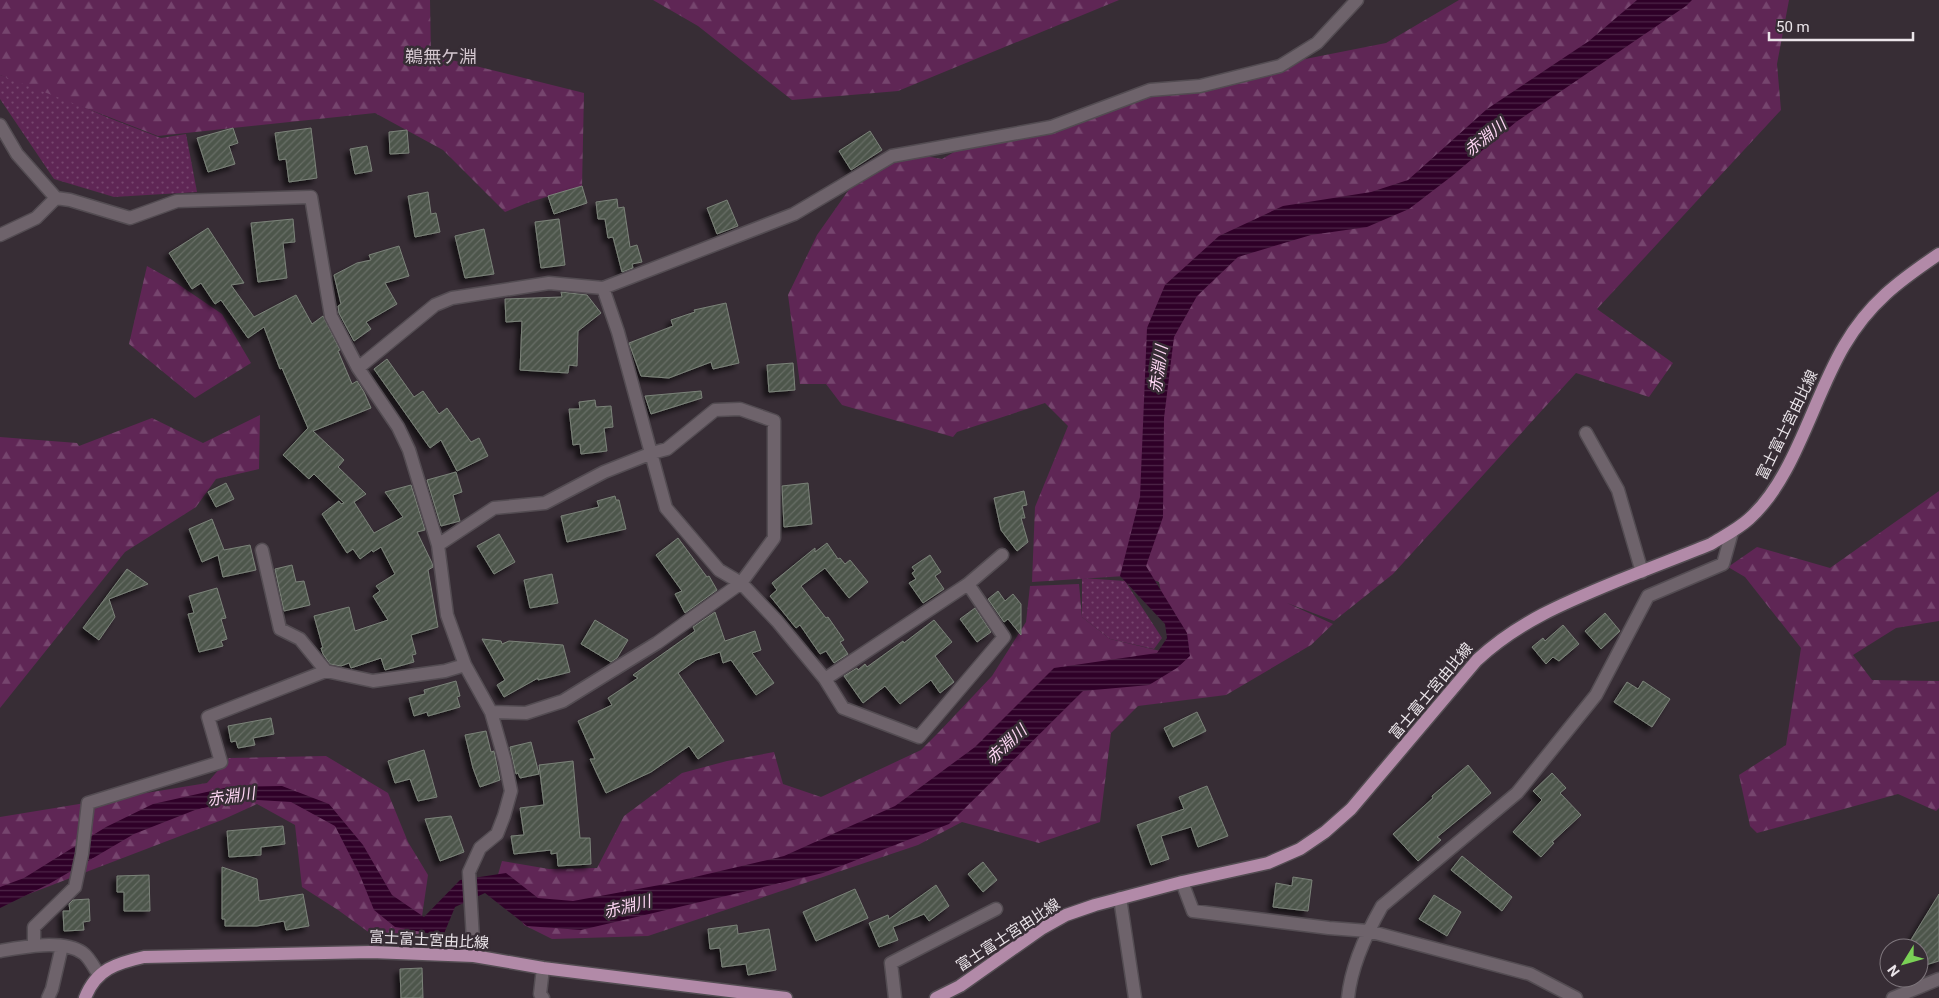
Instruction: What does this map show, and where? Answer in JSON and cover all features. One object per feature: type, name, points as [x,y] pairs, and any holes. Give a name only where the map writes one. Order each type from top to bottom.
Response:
[{"type":"main road","name":"富士富士宮由比線","points":[[936,998],[960,986],[1041,929],[1066,915],[1120,898],[1182,882],[1268,863],[1300,849],[1325,832],[1351,809],[1476,660],[1494,645],[1534,617],[1711,544],[1732,532],[1755,513],[1780,481],[1844,346],[1873,305],[1902,278],[1939,254]]},
{"type":"main road","name":"富士富士宮由比線","points":[[85,998],[88,990],[99,975],[115,964],[144,956],[371,952],[474,956],[543,968],[786,998]]},
{"type":"street","points":[[358,368],[435,305],[452,298],[549,283],[603,288],[794,214],[892,156],[1051,127],[1150,90],[1200,86],[1280,66],[1317,43],[1357,0]]},
{"type":"street","points":[[0,125],[18,154],[56,198],[70,200],[130,218],[177,201],[311,197],[331,316],[358,368],[398,427],[409,450],[438,545],[447,615],[465,665],[491,712],[505,761],[511,791],[497,834],[480,848],[469,872],[474,956]]},
{"type":"street","points":[[0,235],[36,218],[56,198]]},
{"type":"street","points":[[603,288],[618,332],[666,508],[719,570],[741,583],[777,621],[826,679],[843,708],[919,737],[1004,638],[968,584]]},
{"type":"street","points":[[438,545],[494,508],[545,503],[604,472],[667,449],[715,410],[740,409],[774,421],[774,538],[741,583],[657,643],[563,701],[526,713],[491,712]]},
{"type":"street","points":[[1586,433],[1618,490],[1642,572]]},
{"type":"street","points":[[1348,998],[1349,988],[1368,931],[1382,906],[1517,793],[1596,695],[1648,596],[1723,564],[1732,532]]},
{"type":"street","points":[[262,550],[280,629],[300,639],[326,671]]},
{"type":"street","points":[[826,679],[968,584],[1002,555]]},
{"type":"street","points":[[34,945],[34,927],[75,887],[88,803],[221,762],[208,717],[326,671],[373,681],[445,672],[465,665]]},
{"type":"street","points":[[1182,882],[1193,911],[1368,931],[1530,974],[1576,998]]},
{"type":"street","points":[[1120,898],[1135,998]]},
{"type":"street","points":[[895,998],[891,963],[996,909]]},
{"type":"street","points":[[0,951],[34,945],[62,946],[83,953],[99,975]]},
{"type":"street","points":[[48,998],[52,989],[62,946]]},
{"type":"street","points":[[543,968],[540,994],[543,998]]},
{"type":"street","points":[[1893,998],[1939,979]]},
{"type":"green space","points":[[0,0],[430,0],[431,55],[584,93],[582,186],[505,212],[443,150],[375,113],[158,136],[0,75]]},
{"type":"green space","points":[[653,0],[1119,0],[898,91],[792,100],[698,26]]},
{"type":"green space","points":[[1459,0],[1789,0],[1777,64],[1781,110],[1597,309],[1673,363],[1649,397],[1576,373],[1393,574],[1334,621],[1287,603],[1333,624],[1311,645],[1226,695],[1138,706],[1111,733],[1100,822],[1039,843],[962,822],[918,845],[648,936],[552,939],[524,925],[497,878],[502,861],[549,869],[597,868],[624,816],[682,773],[727,761],[774,752],[783,784],[821,797],[921,750],[992,676],[1026,622],[1030,586],[1079,584],[1082,617],[1110,639],[1173,654],[1159,582],[1140,575],[1032,582],[1035,507],[1068,426],[1045,403],[957,432],[953,437],[842,405],[826,384],[800,384],[788,295],[817,235],[850,188],[908,153],[942,159],[954,152],[1150,90],[1386,43]]},
{"type":"green space","points":[[0,75],[38,87],[161,138],[186,134],[197,192],[114,197],[54,179],[0,99]]},
{"type":"green space","points":[[147,266],[172,280],[222,314],[251,363],[195,398],[129,344]]},
{"type":"green space","points":[[260,415],[259,469],[216,479],[196,507],[125,552],[0,708],[0,437],[77,443],[79,446],[152,418],[203,443]]},
{"type":"green space","points":[[1939,491],[1939,621],[1896,628],[1853,655],[1872,680],[1939,681],[1939,808],[1936,811],[1898,794],[1757,833],[1750,826],[1739,775],[1786,745],[1801,648],[1745,577],[1728,567],[1757,547],[1830,568]]},
{"type":"green space","points":[[1082,578],[1125,581],[1162,638],[1154,649],[1110,639],[1082,617]]},
{"type":"green space","points":[[326,756],[388,793],[408,842],[428,875],[419,937],[374,936],[302,887],[295,825],[257,804],[222,820],[0,905],[0,817],[207,783],[229,758]]},
{"type":"water","name":"赤淵川","points":[[1637,0],[1692,0],[1686,6],[1516,122],[1452,176],[1409,209],[1367,227],[1311,235],[1238,257],[1197,296],[1174,337],[1164,418],[1163,517],[1146,566],[1187,633],[1190,656],[1177,668],[1149,685],[1083,691],[949,824],[823,873],[581,930],[527,926],[485,893],[455,907],[443,936],[395,927],[374,910],[359,873],[335,826],[291,802],[243,799],[195,810],[134,834],[49,884],[0,908],[0,887],[24,878],[106,827],[153,804],[229,787],[282,786],[329,804],[363,845],[392,895],[424,917],[460,880],[506,873],[538,898],[573,901],[665,884],[784,856],[895,806],[975,747],[1054,668],[1157,653],[1167,638],[1165,624],[1120,576],[1140,497],[1147,328],[1165,285],[1219,236],[1283,206],[1371,192],[1408,180],[1487,109],[1589,41]]},
{"type":"building","points":[[233,128],[238,143],[229,146],[235,164],[208,172],[197,138]]},
{"type":"building","points":[[311,128],[317,178],[289,182],[286,159],[279,160],[275,133]]},
{"type":"building","points":[[407,130],[409,153],[390,154],[389,132]]},
{"type":"building","points":[[870,131],[882,150],[851,170],[839,151]]},
{"type":"building","points":[[367,146],[372,171],[355,174],[350,149]]},
{"type":"building","points":[[582,186],[587,203],[554,214],[548,196]]},
{"type":"building","points":[[428,192],[431,214],[436,213],[440,232],[415,237],[408,196]]},
{"type":"building","points":[[617,199],[618,208],[624,207],[630,247],[637,245],[642,262],[632,264],[633,268],[622,272],[613,237],[608,238],[605,219],[598,219],[596,202]]},
{"type":"building","points":[[727,200],[738,226],[717,234],[707,208]]},
{"type":"building","points":[[293,219],[295,242],[283,243],[287,278],[258,282],[251,223]]},
{"type":"building","points":[[559,219],[565,265],[541,268],[535,222]]},
{"type":"building","points":[[208,228],[244,283],[231,285],[254,317],[296,295],[312,324],[323,316],[340,350],[338,351],[352,384],[357,381],[371,408],[313,431],[344,460],[338,467],[366,494],[354,502],[374,533],[403,517],[385,492],[411,485],[425,530],[417,532],[433,567],[428,570],[438,627],[411,635],[416,654],[412,655],[414,662],[385,670],[381,658],[351,668],[349,663],[341,666],[330,664],[323,654],[314,616],[349,607],[355,631],[388,620],[373,596],[380,591],[376,586],[395,574],[381,547],[373,552],[372,550],[360,559],[353,549],[347,553],[322,514],[339,501],[341,504],[344,503],[314,474],[309,479],[283,455],[308,428],[282,368],[280,369],[264,327],[248,338],[221,300],[215,304],[201,283],[192,289],[169,253]]},
{"type":"building","points":[[484,229],[494,274],[465,278],[455,236]]},
{"type":"building","points":[[399,246],[409,276],[385,283],[397,304],[366,322],[371,329],[354,341],[339,313],[338,306],[341,304],[334,275],[357,263],[371,260],[369,255]]},
{"type":"building","points":[[561,292],[587,295],[601,313],[578,331],[577,366],[569,365],[568,373],[520,370],[522,321],[506,322],[505,299],[562,297]]},
{"type":"building","points":[[726,303],[739,363],[713,369],[711,362],[669,378],[641,376],[629,343],[673,326],[671,320],[695,312],[694,310]]},
{"type":"building","points":[[387,359],[414,397],[423,391],[439,414],[447,408],[471,442],[479,438],[488,456],[457,471],[441,440],[430,448],[374,369]]},
{"type":"building","points":[[793,363],[795,390],[769,392],[767,365]]},
{"type":"building","points":[[701,391],[702,398],[651,414],[645,396]]},
{"type":"building","points":[[595,400],[596,407],[611,406],[613,427],[604,428],[607,451],[581,454],[580,444],[573,445],[569,409],[580,409],[579,402]]},
{"type":"building","points":[[456,472],[462,492],[453,495],[460,521],[441,526],[427,480]]},
{"type":"building","points":[[226,483],[234,499],[216,507],[208,492]]},
{"type":"building","points":[[808,483],[812,524],[784,527],[782,486]]},
{"type":"building","points":[[1024,491],[1027,505],[1022,506],[1025,518],[1021,518],[1028,542],[1017,551],[1001,530],[994,498]]},
{"type":"building","points":[[615,496],[616,500],[619,500],[626,529],[567,542],[561,516],[599,507],[597,501]]},
{"type":"building","points":[[212,519],[224,550],[250,545],[256,570],[223,577],[218,555],[202,562],[189,529]]},
{"type":"building","points":[[499,534],[515,562],[494,574],[477,546]]},
{"type":"building","points":[[678,538],[707,577],[709,576],[717,590],[685,613],[675,594],[682,591],[656,555]]},
{"type":"building","points":[[827,543],[838,559],[840,558],[845,564],[850,560],[868,582],[849,598],[825,568],[801,586],[826,618],[828,617],[844,640],[840,642],[848,654],[834,663],[826,651],[820,654],[800,625],[796,628],[770,596],[777,590],[772,583],[815,548],[815,552]]},
{"type":"building","points":[[930,555],[941,572],[935,576],[944,589],[923,603],[909,583],[916,579],[912,573],[915,571],[912,567]]},
{"type":"building","points":[[292,565],[296,582],[304,581],[310,605],[284,611],[275,569]]},
{"type":"building","points":[[127,569],[148,584],[109,599],[115,617],[99,640],[83,628]]},
{"type":"building","points":[[552,574],[558,603],[530,608],[524,580]]},
{"type":"building","points":[[217,588],[226,618],[221,619],[227,639],[221,641],[223,646],[199,652],[188,614],[194,613],[189,596]]},
{"type":"building","points":[[998,591],[1005,601],[1013,594],[1021,604],[1021,635],[1008,619],[1004,622],[988,599]]},
{"type":"building","points":[[975,608],[991,632],[977,642],[960,619]]},
{"type":"building","points":[[715,612],[725,641],[755,631],[761,650],[752,653],[774,683],[756,695],[731,660],[723,663],[720,652],[696,660],[678,673],[724,741],[698,759],[689,746],[651,772],[606,793],[590,759],[595,759],[578,721],[612,705],[608,698],[638,678],[633,675],[695,631],[693,627]]},
{"type":"building","points":[[1605,613],[1620,631],[1601,649],[1585,631]]},
{"type":"building","points":[[595,620],[628,640],[617,658],[611,662],[581,644]]},
{"type":"building","points":[[934,620],[952,642],[935,656],[954,682],[940,693],[931,680],[900,704],[885,686],[863,703],[844,676],[857,668],[858,670],[865,664],[867,667],[903,641],[904,643]]},
{"type":"building","points":[[1563,625],[1579,644],[1559,661],[1553,657],[1546,664],[1532,647],[1543,638],[1545,641]]},
{"type":"building","points":[[482,639],[501,641],[502,644],[509,641],[563,645],[570,672],[538,680],[538,678],[504,697],[497,685],[505,680]]},
{"type":"building","points":[[456,681],[460,696],[457,697],[460,707],[428,716],[427,712],[414,716],[409,698],[425,694],[424,690]]},
{"type":"building","points":[[1643,681],[1670,699],[1652,727],[1614,702],[1627,682],[1638,689]]},
{"type":"building","points":[[1197,712],[1206,731],[1173,747],[1164,728]]},
{"type":"building","points":[[271,718],[274,734],[253,738],[255,745],[238,748],[236,741],[231,742],[228,726]]},
{"type":"building","points":[[486,731],[491,752],[494,751],[500,780],[480,787],[465,735]]},
{"type":"building","points":[[531,742],[539,774],[520,778],[518,773],[516,774],[510,747]]},
{"type":"building","points":[[424,750],[437,797],[418,801],[410,779],[395,783],[388,761]]},
{"type":"building","points":[[573,761],[580,838],[590,838],[591,864],[558,866],[557,853],[551,854],[551,850],[514,854],[511,836],[524,835],[520,808],[544,805],[539,765]]},
{"type":"building","points":[[1468,765],[1491,793],[1437,837],[1441,840],[1418,861],[1393,834],[1433,798],[1432,796]]},
{"type":"building","points":[[1552,773],[1566,788],[1560,793],[1581,815],[1552,842],[1554,843],[1541,857],[1513,832],[1542,800],[1533,791]]},
{"type":"building","points":[[1207,786],[1228,836],[1198,847],[1191,827],[1161,836],[1169,859],[1151,865],[1137,825],[1184,809],[1179,797]]},
{"type":"building","points":[[451,816],[464,852],[440,861],[425,819]]},
{"type":"building","points":[[283,826],[285,844],[261,847],[261,855],[229,857],[227,831]]},
{"type":"building","points":[[1462,856],[1512,897],[1502,911],[1451,870]]},
{"type":"building","points":[[983,862],[997,880],[983,892],[968,874]]},
{"type":"building","points":[[222,867],[257,879],[259,901],[303,894],[309,926],[286,930],[284,921],[257,926],[225,926],[225,919],[222,919]]},
{"type":"building","points":[[149,875],[150,911],[124,911],[124,892],[117,892],[117,876]]},
{"type":"building","points":[[1293,877],[1312,880],[1308,911],[1273,907],[1276,883],[1292,886]]},
{"type":"building","points":[[936,885],[949,906],[929,921],[924,914],[893,927],[898,940],[879,947],[869,923],[888,915],[889,919]]},
{"type":"building","points":[[855,889],[868,918],[816,941],[803,912]]},
{"type":"building","points":[[1939,894],[1939,961],[1929,964],[1929,938],[1912,938]]},
{"type":"building","points":[[1434,895],[1461,912],[1447,936],[1419,919]]},
{"type":"building","points":[[89,899],[90,921],[83,922],[84,930],[64,931],[63,911],[70,911],[69,904],[73,900]]},
{"type":"building","points":[[737,925],[738,934],[769,929],[776,970],[748,975],[746,964],[722,967],[720,948],[710,949],[708,929]]},
{"type":"building","points":[[422,968],[423,998],[401,998],[400,969]]},
{"type":"district","name":"鵜無ケ淵","points":[[441,57]]}]
